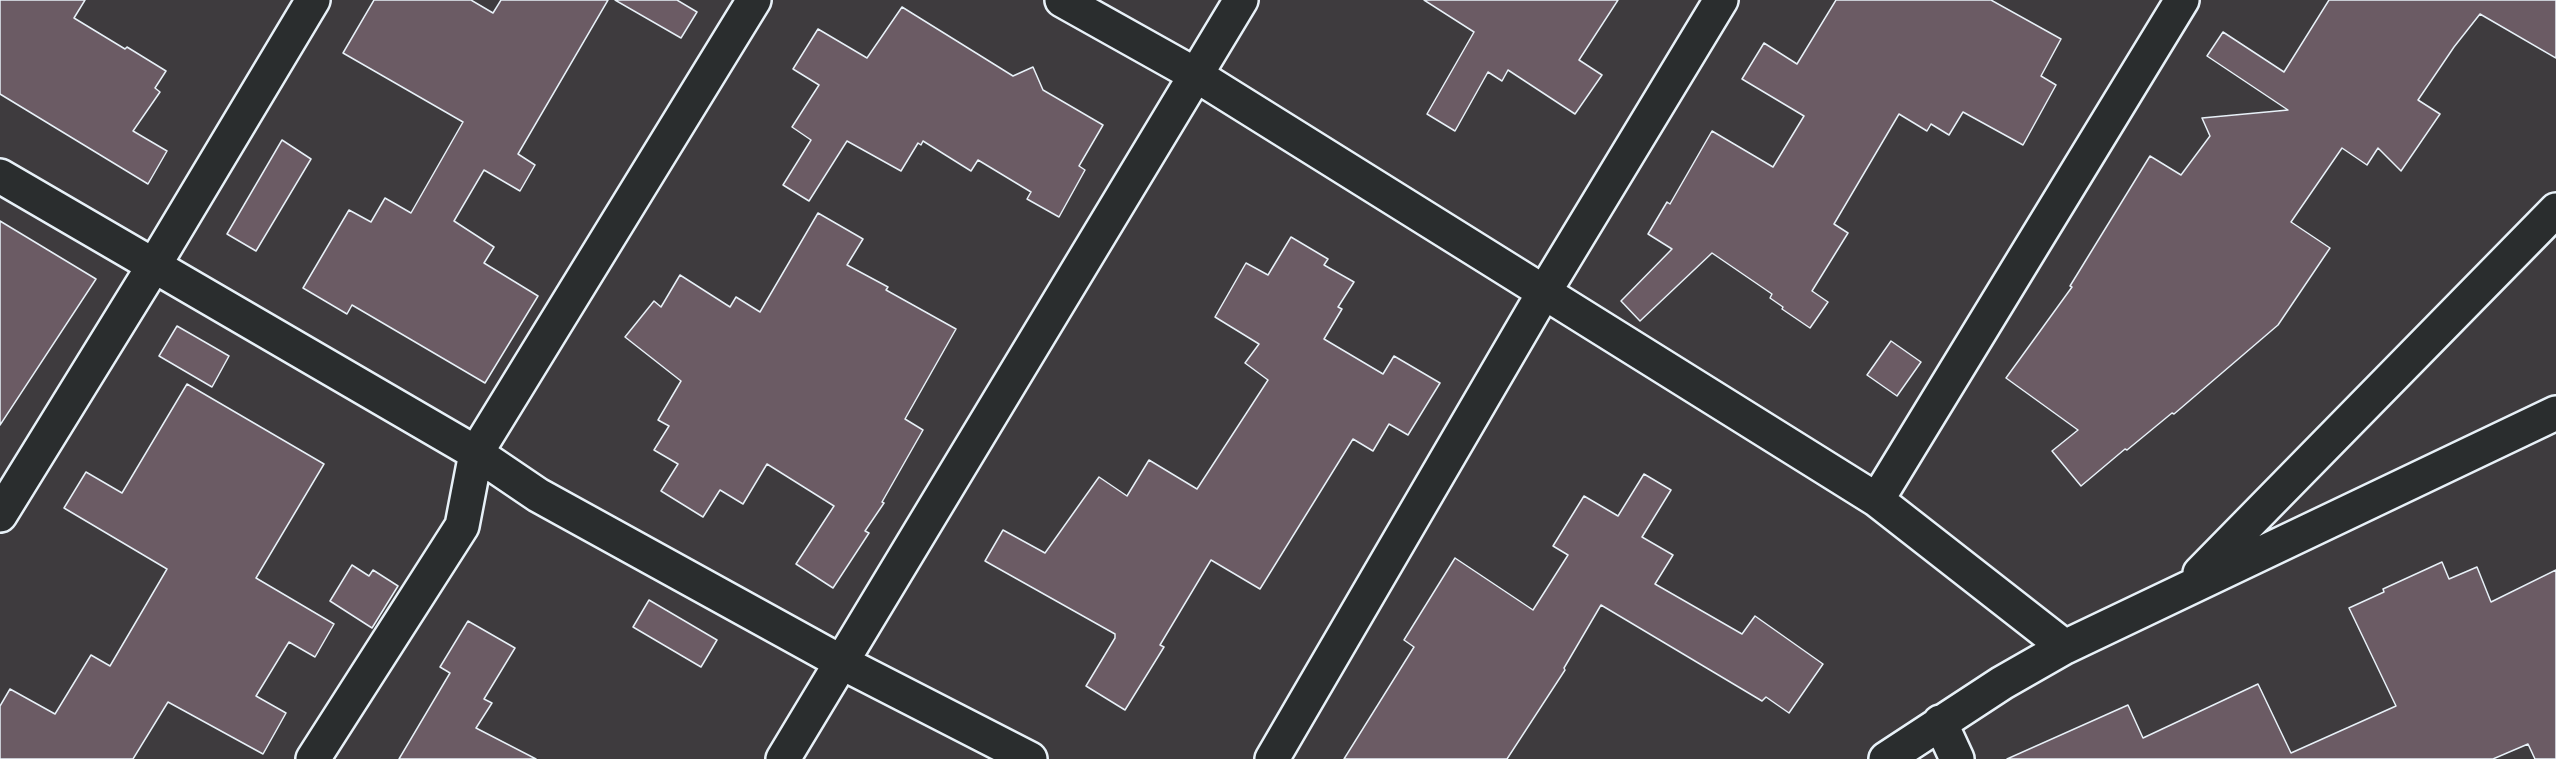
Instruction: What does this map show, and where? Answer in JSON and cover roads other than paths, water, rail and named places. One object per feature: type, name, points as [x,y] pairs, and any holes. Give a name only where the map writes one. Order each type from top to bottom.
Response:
[{"type":"street","points":[[0,515],[153,267],[313,0]]},
{"type":"street","points":[[314,759],[462,526],[476,453],[754,0]]},
{"type":"street","points":[[1062,0],[1196,75],[1543,294],[1877,500],[2065,647]]},
{"type":"street","points":[[783,759],[1241,0]]},
{"type":"street","points":[[1272,759],[1543,294],[1721,0]]},
{"type":"street","points":[[1877,500],[2182,0]]},
{"type":"street","points":[[0,176],[476,453],[538,495],[841,662],[1030,759]]},
{"type":"street","points":[[2185,588],[2556,210]]},
{"type":"street","points":[[1886,759],[2002,683],[2065,647],[2556,413]]},
{"type":"street","points":[[1940,722],[1957,759]]}]
